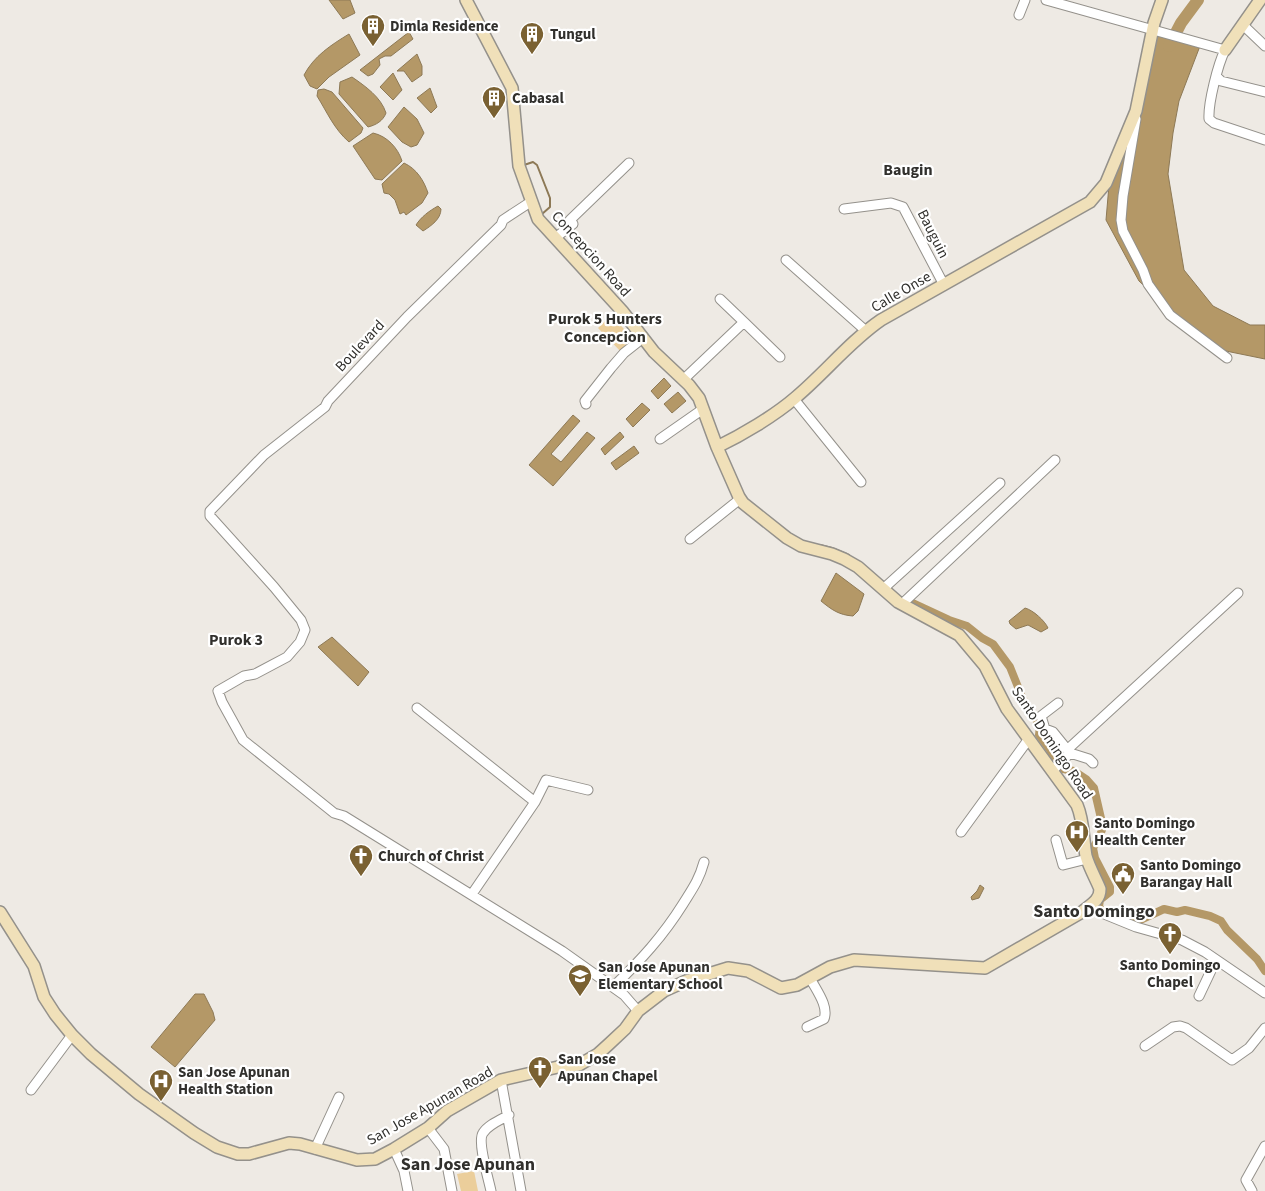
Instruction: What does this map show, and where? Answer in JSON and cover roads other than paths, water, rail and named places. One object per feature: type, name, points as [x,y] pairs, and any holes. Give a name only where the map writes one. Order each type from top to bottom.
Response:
[{"type":"street","name":"Concepcion Road","points":[[466,0],[512,88],[519,166],[538,219],[557,237],[623,312],[654,353]]},
{"type":"street","points":[[1019,15],[1025,0]]},
{"type":"street","points":[[1046,0],[1225,50]]},
{"type":"street","name":"Calle Onse","points":[[720,446],[794,399],[866,331],[900,309],[1090,202],[1100,192],[1109,177],[1136,111],[1153,30],[1162,0]]},
{"type":"street","points":[[1260,0],[1220,59],[1209,109],[1209,119],[1214,123],[1265,140]]},
{"type":"street","points":[[1243,25],[1265,46]]},
{"type":"street","points":[[1217,77],[1221,81],[1265,92]]},
{"type":"street","points":[[1136,111],[1128,175],[1123,196],[1121,220],[1123,231],[1148,284],[1170,315],[1227,358]]},
{"type":"street","points":[[557,237],[573,224],[570,220],[629,163]]},
{"type":"street","name":"Boulevard","points":[[472,894],[344,816],[334,813],[243,740],[218,691],[244,676],[255,674],[287,657],[300,642],[305,630],[301,620],[251,560],[210,516],[210,511],[264,455],[325,407],[328,401],[400,324],[501,225],[503,220],[532,201]]},
{"type":"street","name":"Bauguin","points":[[844,208],[892,203],[903,207],[944,285]]},
{"type":"street","points":[[786,260],[866,331]]},
{"type":"street","points":[[720,299],[780,357]]},
{"type":"street","points":[[685,378],[744,322]]},
{"type":"street","points":[[586,404],[585,401],[611,368],[624,353],[643,338]]},
{"type":"street","name":"Santo Domingo Road","points":[[638,1011],[664,991],[686,981],[728,968],[748,971],[781,988],[797,985],[830,967],[854,960],[985,968],[1082,912],[1095,902],[1100,894],[1100,889],[1087,859],[1082,815],[1077,805],[1056,767],[1028,740],[1007,709],[985,666],[959,635],[902,604],[844,559],[801,546],[787,538],[743,503],[699,398],[685,378],[654,353]]},
{"type":"street","points":[[794,399],[861,482]]},
{"type":"street","points":[[660,439],[703,409]]},
{"type":"street","points":[[902,604],[1055,460]]},
{"type":"street","points":[[883,589],[1000,483]]},
{"type":"street","points":[[690,539],[740,499]]},
{"type":"street","points":[[1056,767],[1069,751],[1238,593]]},
{"type":"street","points":[[1058,703],[1041,716],[1046,729],[1053,732],[1069,751],[1089,759],[1093,763]]},
{"type":"street","points":[[417,708],[535,802]]},
{"type":"street","points":[[961,832],[1028,740]]},
{"type":"street","points":[[588,790],[546,780],[535,802],[472,894],[614,987],[638,1011]]},
{"type":"street","points":[[1056,840],[1063,865],[1087,859]]},
{"type":"street","points":[[614,987],[666,931],[700,878],[704,862]]},
{"type":"street","points":[[1088,907],[1136,926],[1182,940],[1265,992]]},
{"type":"street","name":"San Jose Apunan Road","points":[[0,912],[34,966],[44,997],[72,1035],[91,1054],[139,1094],[217,1147],[238,1154],[249,1154],[289,1143],[300,1144],[357,1160],[375,1159],[428,1128],[447,1111],[501,1080],[558,1067],[579,1065],[598,1054],[609,1044],[638,1011]]},
{"type":"street","points":[[1199,996],[1216,960]]},
{"type":"street","points":[[807,1026],[824,1019],[826,1014],[825,1007],[810,978]]},
{"type":"street","points":[[1145,1046],[1173,1027],[1180,1026],[1186,1028],[1232,1060],[1249,1048],[1265,1028]]},
{"type":"street","points":[[31,1090],[72,1035]]},
{"type":"street","points":[[501,1080],[521,1191]]},
{"type":"street","points":[[315,1149],[339,1097]]},
{"type":"street","points":[[491,1191],[483,1152],[482,1134],[508,1115]]},
{"type":"street","points":[[428,1128],[444,1149],[452,1191]]},
{"type":"street","points":[[1252,1191],[1246,1180],[1265,1146]]},
{"type":"street","points":[[394,1149],[404,1171],[408,1191]]},
{"type":"waterway","points":[[1169,46],[1181,23],[1198,0]]},
{"type":"waterway","points":[[519,110],[521,125]]},
{"type":"waterway","points":[[524,165],[533,162],[537,165],[550,198],[550,207],[542,214]]},
{"type":"waterway","points":[[820,545],[849,555]]},
{"type":"waterway","points":[[908,601],[967,626],[993,644],[1010,667],[1022,697],[1040,726],[1039,735],[1050,750],[1056,763],[1063,769],[1074,771],[1086,779],[1094,788],[1103,827],[1093,848],[1095,858],[1110,887],[1110,892],[1100,900],[1099,906],[1101,910],[1107,912]]},
{"type":"waterway","points":[[1121,917],[1138,921],[1164,909],[1177,912],[1185,910],[1210,916],[1221,921],[1227,930],[1257,959],[1265,971]]},
{"type":"place","name":"Dimla Residence","points":[[373,47]]},
{"type":"place","name":"Tungul","points":[[532,55]]},
{"type":"place","name":"Cabasal","points":[[494,119]]},
{"type":"place","name":"Santo Domingo Health Center","points":[[1077,853]]},
{"type":"place","name":"Church of Christ","points":[[361,877]]},
{"type":"place","name":"Santo Domingo Barangay Hall","points":[[1123,895]]},
{"type":"place","name":"Santo Domingo Chapel","points":[[1170,955]]},
{"type":"place","name":"San Jose Apunan Elementary School","points":[[580,997]]},
{"type":"place","name":"San Jose Apunan Chapel","points":[[540,1089]]},
{"type":"place","name":"San Jose Apunan Health Station","points":[[161,1102]]},
{"type":"district","name":"Baugin","points":[[908,170]]},
{"type":"district","name":"Purok 5 Hunters Concepcion","points":[[605,328]]},
{"type":"district","name":"Purok 3","points":[[236,640]]},
{"type":"district","name":"Santo Domingo","points":[[1094,911]]},
{"type":"district","name":"San Jose Apunan","points":[[468,1164]]}]
